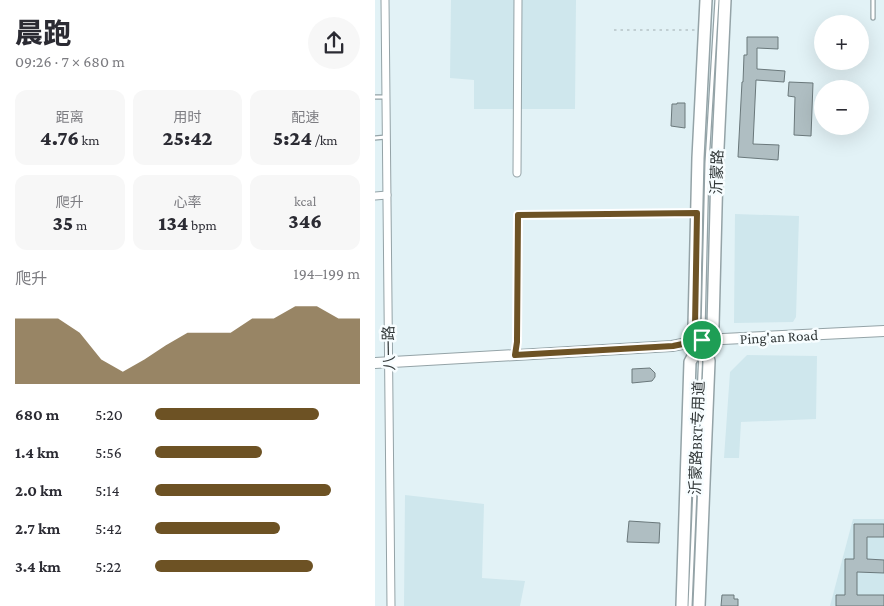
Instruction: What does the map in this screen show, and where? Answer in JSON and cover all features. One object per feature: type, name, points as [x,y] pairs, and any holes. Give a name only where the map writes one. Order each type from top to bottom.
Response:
[{"type":"main road","name":"沂蒙路","points":[[699,606],[709,361],[695,326],[697,213],[706,0]]},
{"type":"main road","name":"沂蒙路","points":[[682,606],[690,362],[702,340],[713,326],[717,169],[725,0]]},
{"type":"main road","name":"Ping'an Road","points":[[375,363],[673,346],[702,340],[884,331]]},
{"type":"street","name":"八一路","points":[[385,0],[391,606]]},
{"type":"street","points":[[517,173],[518,0]]},
{"type":"street","points":[[375,196],[387,196]]},
{"type":"lane","name":"沂蒙路BRT专用道","points":[[690,606],[704,326],[707,162],[717,0]]},
{"type":"lane","points":[[873,0],[873,18]]},
{"type":"lane","points":[[375,97],[386,97]]},
{"type":"lane","points":[[375,138],[386,137]]},
{"type":"lane","points":[[515,355],[517,342],[518,215],[697,213]]},
{"type":"path","points":[[614,30],[695,30]]},
{"type":"shaded area","points":[[451,0],[576,0],[575,109],[474,109],[474,80],[450,78]]},
{"type":"shaded area","points":[[735,214],[799,216],[796,317],[793,322],[734,323]]},
{"type":"shaded area","points":[[747,355],[817,356],[816,419],[741,422],[739,458],[724,458],[730,372]]},
{"type":"shaded area","points":[[405,495],[484,504],[482,578],[525,581],[520,606],[404,606]]},
{"type":"shaded area","points":[[853,519],[884,519],[884,606],[830,606]]},
{"type":"building","points":[[747,37],[778,37],[778,49],[757,48],[757,69],[785,71],[784,82],[756,80],[753,144],[779,145],[778,160],[738,157],[744,55],[747,55]]},
{"type":"building","points":[[789,82],[813,83],[811,136],[794,135],[795,97],[788,96]]},
{"type":"building","points":[[685,103],[685,128],[671,126],[672,104]]},
{"type":"building","points":[[650,368],[655,373],[652,381],[632,383],[632,369]]},
{"type":"building","points":[[629,521],[660,523],[659,543],[627,542]]},
{"type":"building","points":[[854,524],[884,524],[884,537],[867,537],[867,559],[884,560],[884,573],[857,572],[857,595],[884,595],[884,606],[836,606],[836,595],[845,595],[845,559],[854,559]]},
{"type":"building","points":[[722,595],[734,595],[734,599],[738,599],[738,606],[721,606]]},
{"type":"route","points":[[697,213],[695,326],[702,340],[673,346],[515,355],[517,342],[518,215],[697,213]]}]
